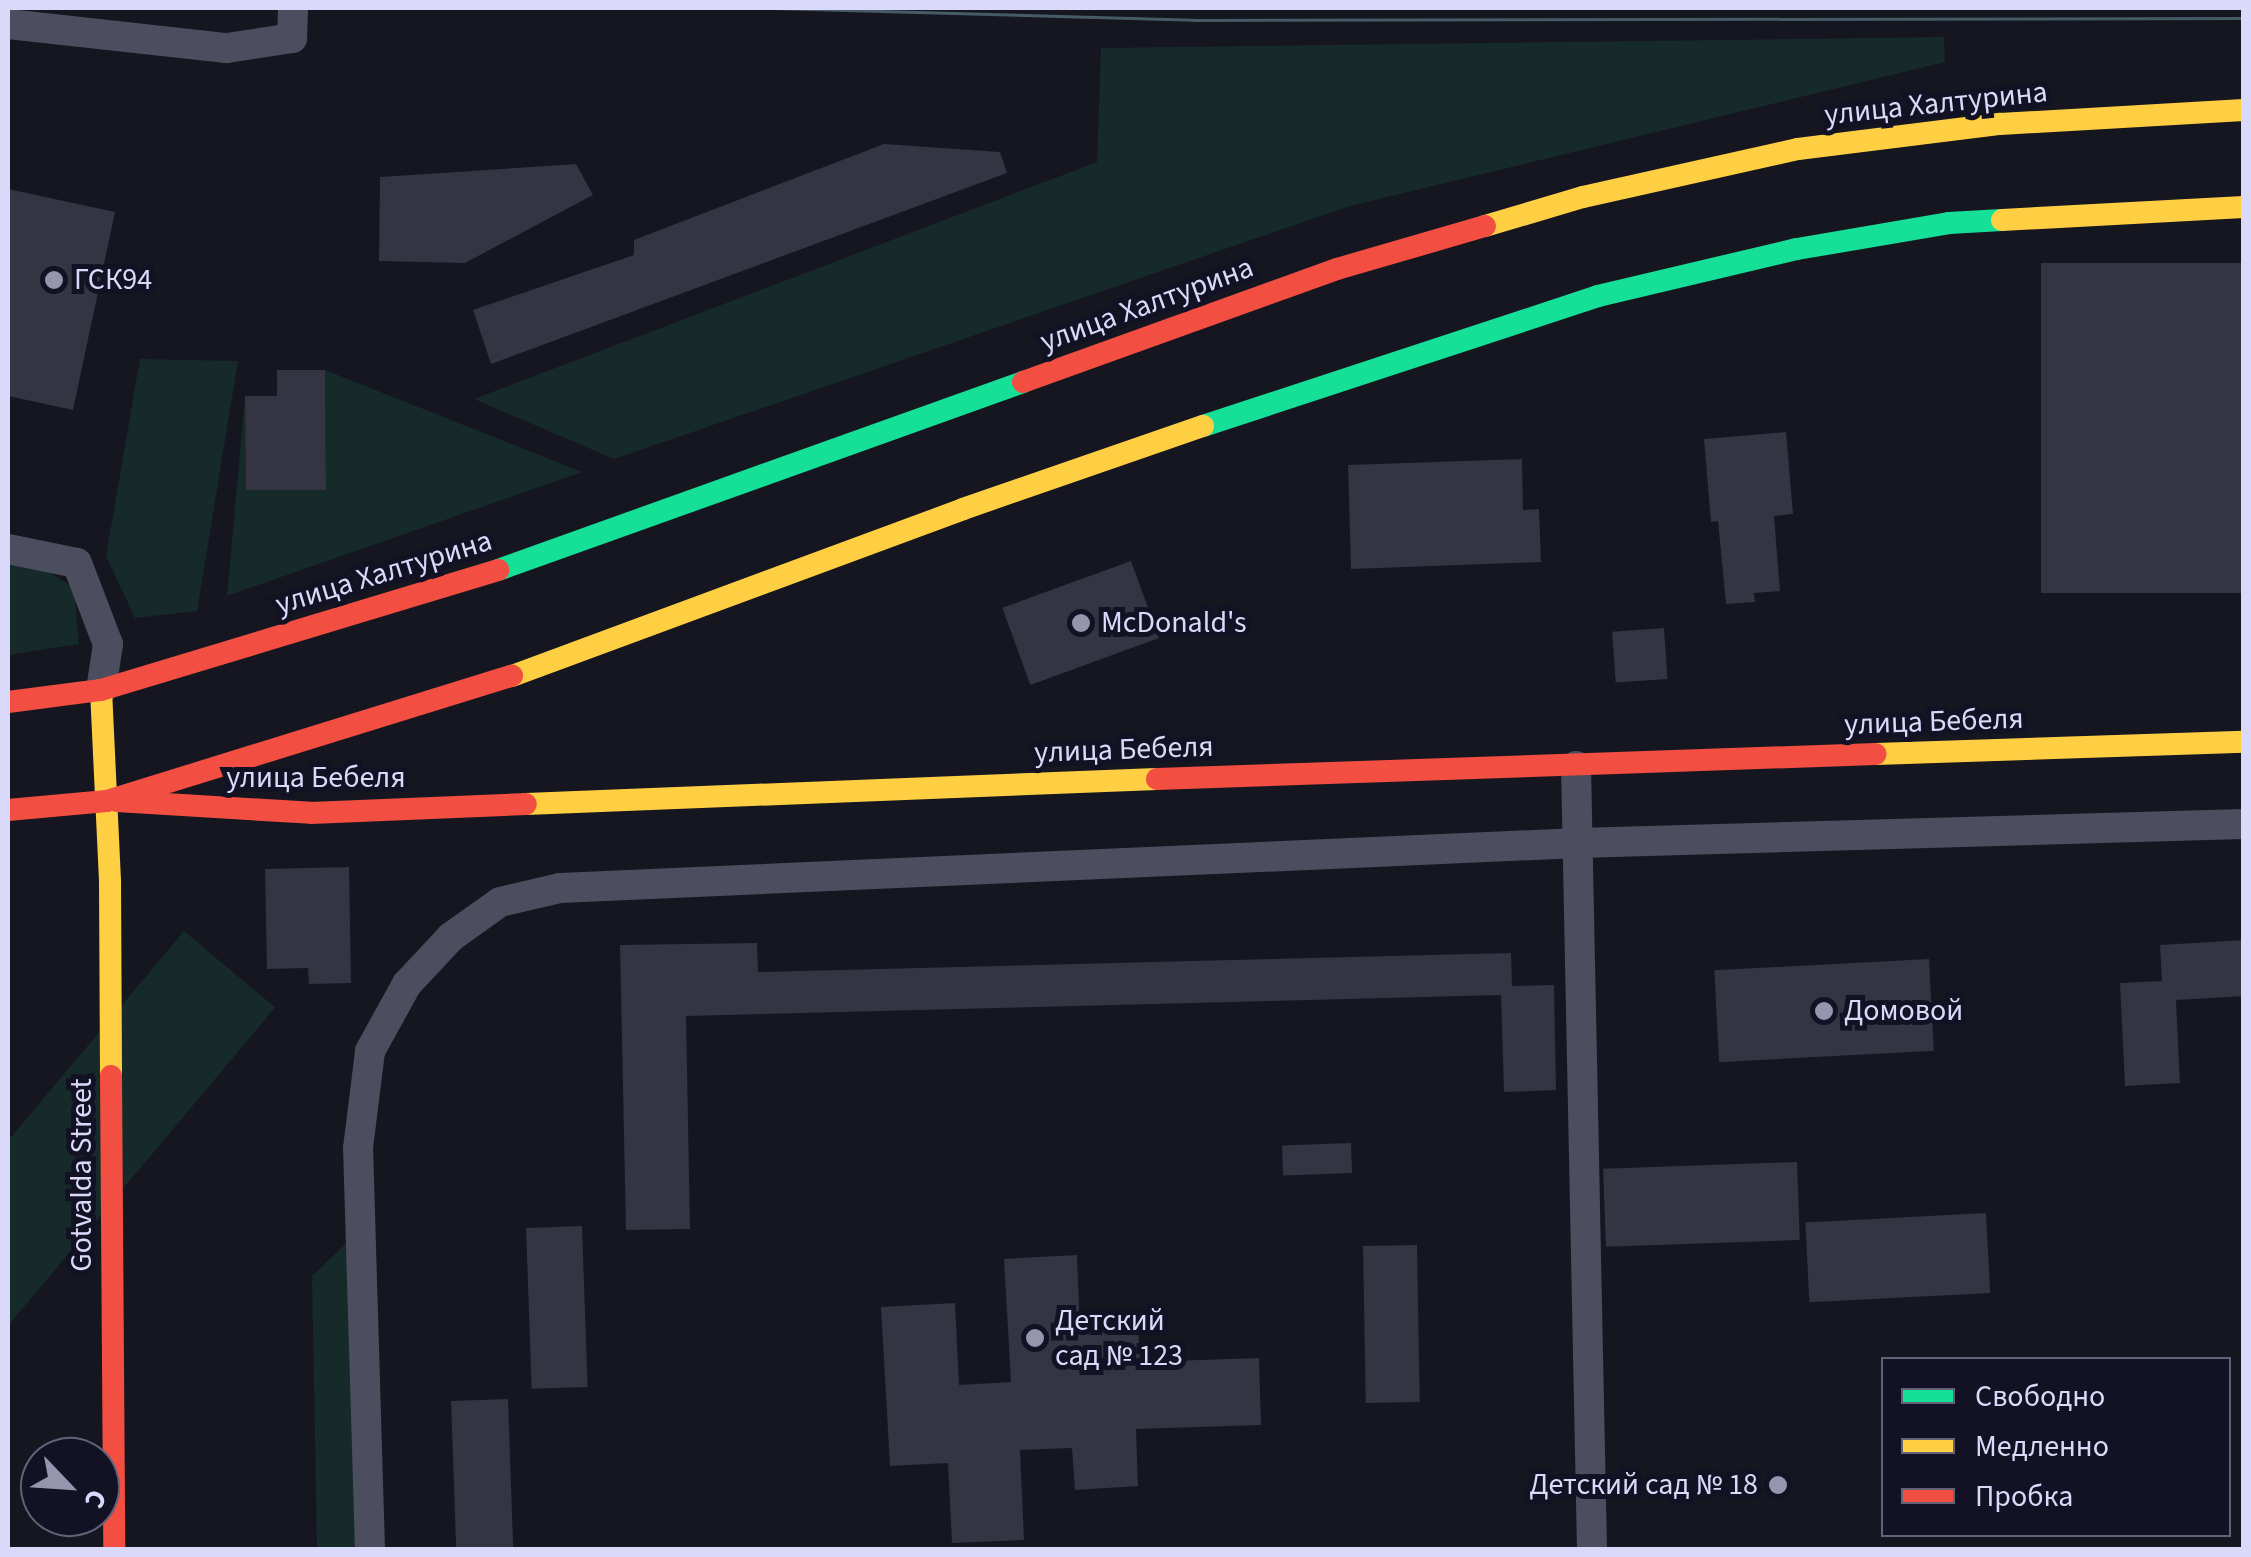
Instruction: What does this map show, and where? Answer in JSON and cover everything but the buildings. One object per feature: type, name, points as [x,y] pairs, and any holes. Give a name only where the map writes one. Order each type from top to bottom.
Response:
[{"type":"main road","name":"улица Халтурина","points":[[101,690],[470,580],[1337,269],[1583,197],[1798,148],[2000,124],[2244,110]]},
{"type":"main road","points":[[107,800],[494,682],[963,509],[1378,366],[1598,296],[1797,249],[1949,224],[2244,206]]},
{"type":"main road","points":[[8,702],[101,690]]},
{"type":"main road","name":"Gotvalda Street","points":[[101,690],[107,800],[114,1550]]},
{"type":"main road","name":"улица Бебеля","points":[[8,810],[107,800],[311,813],[1276,774],[2244,742]]},
{"type":"street","points":[[8,24],[227,48],[292,38],[293,8]]},
{"type":"street","points":[[8,549],[77,563],[108,644],[101,690]]},
{"type":"street","points":[[1576,766],[1592,1550]]},
{"type":"street","points":[[370,1550],[358,1148],[370,1051],[407,984],[451,937],[500,902],[560,888],[1578,843],[2244,824]]},
{"type":"green space","points":[[1944,37],[1945,62],[1350,206],[614,459],[474,399],[1097,162],[1101,48]]},
{"type":"green space","points":[[140,359],[238,361],[197,611],[135,618],[106,556]]},
{"type":"green space","points":[[325,370],[582,472],[227,596],[245,396],[247,490],[326,489]]},
{"type":"green space","points":[[8,561],[36,564],[74,588],[79,644],[8,655]]},
{"type":"green space","points":[[184,931],[275,1007],[8,1326],[8,1141]]},
{"type":"green space","points":[[355,1235],[362,1549],[317,1549],[312,1276]]},
{"type":"tram line","points":[[773,8],[1193,20],[2244,18]]},
{"type":"traffic: fast","points":[[1203,426],[1598,296],[1797,249],[1949,223],[2002,220]]},
{"type":"traffic: fast","points":[[498,570],[1023,382]]},
{"type":"traffic: slow","points":[[1485,226],[1583,197],[1798,149],[2000,124],[2244,110]]},
{"type":"traffic: slow","points":[[2002,220],[2244,207]]},
{"type":"traffic: slow","points":[[512,676],[963,509],[1203,426]]},
{"type":"traffic: slow","points":[[101,690],[110,881],[111,1076]]},
{"type":"traffic: slow","points":[[1876,754],[2244,742]]},
{"type":"traffic: slow","points":[[526,804],[1157,779]]},
{"type":"traffic: jam","points":[[1023,382],[1337,269],[1485,226]]},
{"type":"traffic: jam","points":[[8,702],[101,690],[498,570]]},
{"type":"traffic: jam","points":[[8,810],[107,801],[512,676]]},
{"type":"traffic: jam","points":[[1157,779],[1876,754]]},
{"type":"traffic: jam","points":[[117,801],[311,813],[526,804]]},
{"type":"traffic: jam","points":[[111,1076],[114,1550]]},
{"type":"place","name":"ГСК94","points":[[54,280]]},
{"type":"place","name":"McDonald's","points":[[1081,623]]},
{"type":"place","name":"Домовой","points":[[1824,1011]]},
{"type":"place","name":"Детский сад № 123","points":[[1035,1338]]},
{"type":"place","name":"Детский сад № 18","points":[[1778,1485]]}]
